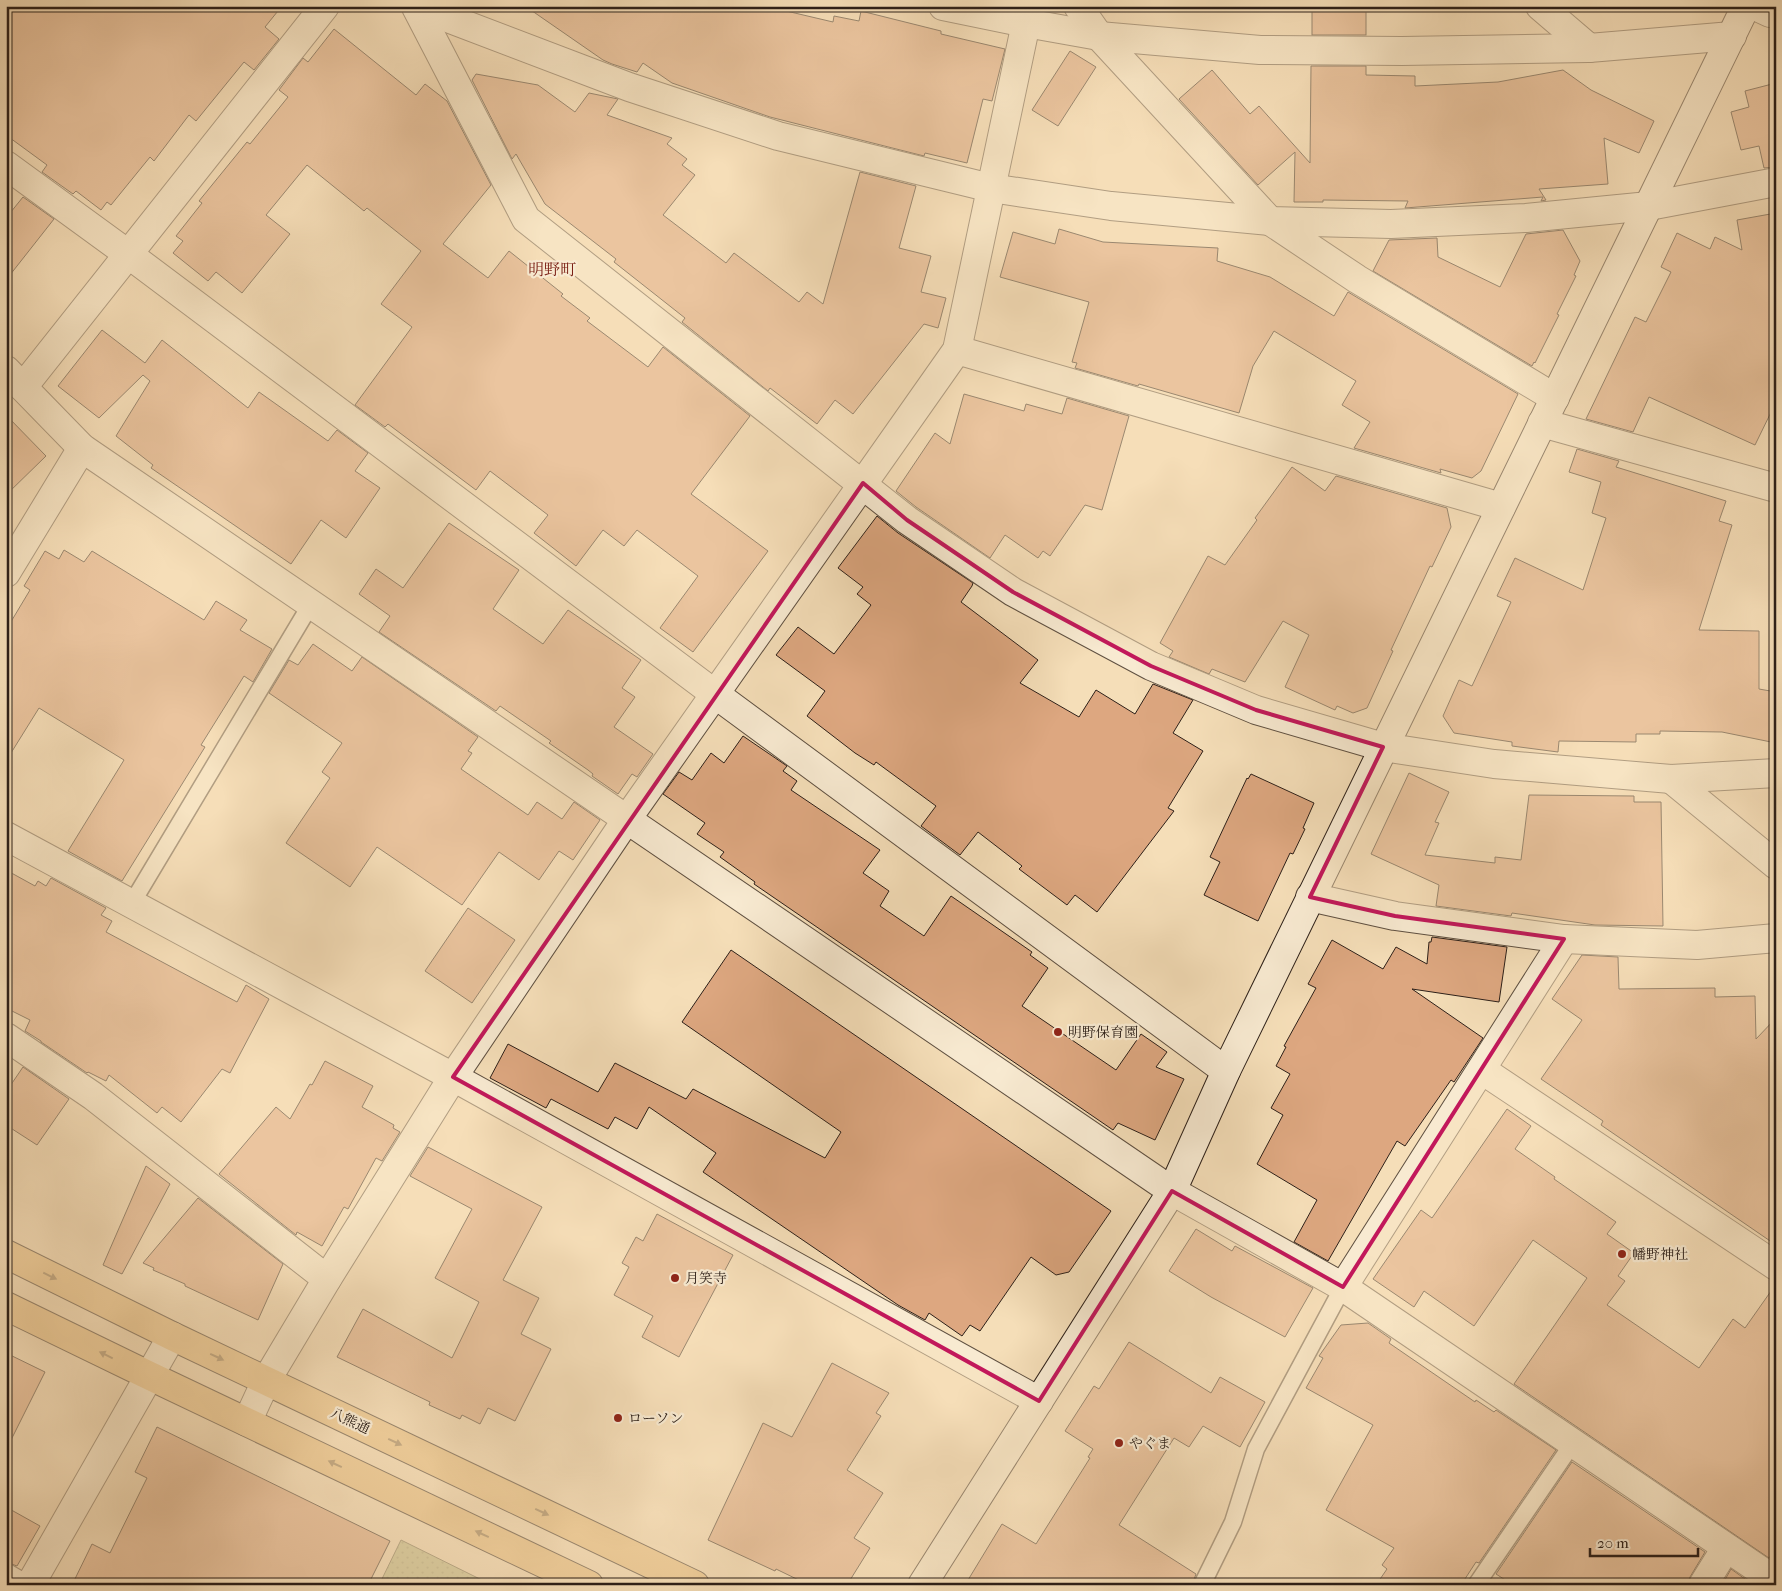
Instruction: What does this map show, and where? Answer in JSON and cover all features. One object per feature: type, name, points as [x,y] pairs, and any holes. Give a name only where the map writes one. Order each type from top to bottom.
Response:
[{"type":"main road","name":"八熊通","points":[[6,1254],[172,1336],[695,1585]]},
{"type":"main road","points":[[6,1306],[589,1585]]},
{"type":"street","points":[[325,6],[128,254],[15,378],[82,448],[1172,1190],[1343,1287],[1776,1581]]},
{"type":"street","points":[[416,6],[629,87],[778,136],[991,188],[1111,206],[1270,221],[1390,224],[1526,218],[1648,206],[1776,182]]},
{"type":"street","points":[[416,6],[526,219],[863,483],[907,520],[1013,592],[1151,666],[1256,710],[1383,748],[1494,764],[1671,779],[1776,773]]},
{"type":"street","points":[[943,6],[1026,24],[1099,36],[1260,50],[1402,51],[1590,48],[1732,36]]},
{"type":"street","points":[[1078,6],[1099,36],[1270,221],[1357,279],[1555,398]]},
{"type":"street","points":[[1540,6],[1590,48]]},
{"type":"street","points":[[922,1585],[1172,1190],[1226,1071],[1310,897],[1746,6]]},
{"type":"street","points":[[1755,6],[1770,13],[1776,11]]},
{"type":"street","points":[[247,1422],[266,1381],[452,1077],[627,819],[956,350],[1026,24]]},
{"type":"street","points":[[6,165],[128,254],[715,694],[1226,1071]]},
{"type":"street","points":[[956,350],[1501,508]]},
{"type":"street","points":[[1542,423],[1776,488]]},
{"type":"street","points":[[6,573],[82,448]]},
{"type":"street","points":[[1671,779],[1776,865]]},
{"type":"street","points":[[6,836],[452,1077],[1039,1400]]},
{"type":"street","points":[[1310,897],[1395,916],[1564,939],[1697,945],[1776,938]]},
{"type":"street","points":[[1343,1287],[1564,939]]},
{"type":"street","points":[[6,1037],[93,1096],[327,1279]]},
{"type":"street","points":[[1482,1070],[1776,1266]]},
{"type":"street","points":[[30,1585],[172,1336]]},
{"type":"street","points":[[1703,1585],[1726,1548]]},
{"type":"street","points":[[6,1578],[18,1585]]},
{"type":"lane","points":[[132,903],[311,604]]},
{"type":"lane","points":[[1202,1585],[1233,1522],[1256,1449],[1343,1287]]},
{"type":"lane","points":[[1476,1585],[1573,1443]]},
{"type":"highlighted area","points":[[863,483],[907,520],[1013,592],[1151,666],[1256,710],[1383,747],[1310,897],[1395,916],[1564,939],[1343,1287],[1172,1191],[1039,1401],[453,1077]]},
{"type":"shaded area","points":[[401,1540],[492,1585],[379,1585]]},
{"type":"building","points":[[6,6],[282,6],[265,27],[279,39],[254,70],[244,62],[196,121],[189,115],[154,161],[150,157],[111,205],[107,202],[101,210],[76,191],[73,194],[42,172],[47,165],[6,135]]},
{"type":"building","points":[[525,6],[765,6],[833,22],[834,16],[859,21],[861,11],[941,31],[941,34],[1005,49],[992,101],[983,99],[967,163],[925,153],[924,156],[770,117],[672,83],[643,63],[637,72],[612,64],[603,60]]},
{"type":"building","points":[[1312,6],[1366,6],[1366,35],[1312,35]]},
{"type":"building","points":[[334,29],[416,95],[425,84],[447,101],[491,185],[443,244],[488,278],[509,251],[563,294],[561,296],[590,318],[587,321],[648,367],[663,347],[750,416],[691,494],[768,551],[693,652],[660,628],[698,576],[637,530],[624,546],[603,530],[576,566],[534,533],[548,515],[490,471],[476,490],[388,424],[385,427],[355,405],[412,327],[381,304],[421,251],[367,208],[364,211],[307,165],[266,215],[290,234],[242,293],[216,272],[208,281],[173,253],[183,241],[176,236],[202,203],[199,201],[247,142],[250,144],[288,97],[279,90],[303,58],[308,62]]},
{"type":"building","points":[[1070,51],[1096,67],[1058,126],[1032,110]]},
{"type":"building","points":[[1311,66],[1366,66],[1366,75],[1415,76],[1415,86],[1498,82],[1563,70],[1591,90],[1654,121],[1639,153],[1604,138],[1608,184],[1539,189],[1546,200],[1541,201],[1543,197],[1405,208],[1408,201],[1323,200],[1323,202],[1294,202],[1295,152],[1258,185],[1179,99],[1212,70],[1250,114],[1259,106],[1310,163]]},
{"type":"building","points":[[476,74],[538,85],[575,112],[589,93],[618,99],[607,115],[672,138],[667,144],[687,159],[682,165],[695,175],[663,215],[726,263],[734,253],[799,302],[807,292],[823,304],[860,172],[916,186],[899,248],[931,256],[921,292],[946,298],[938,328],[924,324],[853,414],[835,400],[817,424],[770,388],[768,391],[682,322],[685,318],[614,262],[616,259],[545,204],[516,154],[512,159],[472,80]]},
{"type":"building","points":[[1776,83],[1776,167],[1764,168],[1759,146],[1741,150],[1731,112],[1749,107],[1745,91]]},
{"type":"building","points":[[23,197],[54,219],[6,280],[6,218]]},
{"type":"building","points":[[1776,213],[1776,402],[1755,445],[1649,397],[1633,432],[1586,419],[1635,317],[1646,322],[1671,272],[1661,267],[1677,233],[1710,249],[1715,237],[1742,250],[1737,220]]},
{"type":"building","points":[[1059,229],[1103,242],[1218,248],[1217,261],[1270,277],[1334,316],[1348,292],[1518,394],[1481,471],[1472,478],[1440,469],[1441,473],[1354,448],[1370,422],[1342,405],[1356,381],[1274,331],[1253,366],[1239,413],[1139,384],[1138,386],[1075,368],[1077,363],[1072,362],[1089,302],[1000,277],[1013,232],[1055,244]]},
{"type":"building","points":[[1563,230],[1580,261],[1574,275],[1576,276],[1557,314],[1559,315],[1532,366],[1373,271],[1389,240],[1437,238],[1438,257],[1500,287],[1526,234]]},
{"type":"building","points":[[102,330],[145,363],[162,340],[248,408],[259,392],[328,441],[337,430],[368,453],[355,471],[380,488],[346,538],[321,520],[291,564],[151,468],[153,465],[116,436],[150,381],[143,375],[99,418],[58,386]]},
{"type":"building","points":[[964,394],[1024,411],[1026,404],[1062,414],[1067,398],[1129,416],[1102,510],[1085,505],[1050,556],[1043,551],[1038,558],[1005,535],[990,558],[896,491],[935,433],[950,444]]},
{"type":"building","points":[[6,415],[46,456],[6,495]]},
{"type":"building","points":[[1577,449],[1619,461],[1616,467],[1726,501],[1719,521],[1732,525],[1699,630],[1759,631],[1759,689],[1776,692],[1776,743],[1722,732],[1660,731],[1660,734],[1636,734],[1636,742],[1559,741],[1558,752],[1512,746],[1512,742],[1454,733],[1443,716],[1459,680],[1472,686],[1511,602],[1497,596],[1515,558],[1583,590],[1606,518],[1592,513],[1601,482],[1569,472]]},
{"type":"building","points":[[1292,467],[1325,491],[1336,476],[1447,508],[1451,527],[1432,567],[1430,566],[1391,650],[1393,651],[1367,708],[1353,713],[1337,706],[1335,710],[1285,687],[1309,635],[1283,621],[1245,682],[1212,669],[1209,674],[1169,657],[1173,651],[1160,643],[1208,556],[1225,565],[1257,520],[1255,518]]},
{"type":"building","points":[[877,516],[898,533],[973,583],[961,602],[1038,660],[1020,683],[1079,717],[1096,690],[1135,714],[1153,684],[1193,700],[1173,733],[1203,751],[1168,808],[1174,811],[1097,912],[1075,895],[1067,905],[1019,869],[1022,866],[978,832],[960,855],[921,826],[936,806],[876,762],[874,765],[855,753],[807,716],[825,691],[776,655],[798,627],[834,654],[871,605],[857,594],[863,587],[838,568]]},
{"type":"building","points":[[449,523],[519,570],[493,609],[543,644],[568,610],[641,660],[622,688],[635,697],[614,727],[653,754],[637,777],[632,774],[618,794],[549,743],[551,741],[500,706],[496,711],[379,632],[390,616],[359,594],[376,569],[403,588]]},
{"type":"building","points":[[64,550],[84,562],[92,551],[204,620],[216,601],[247,620],[240,630],[272,649],[253,682],[244,676],[201,745],[205,747],[122,881],[68,851],[124,760],[39,708],[6,761],[6,630],[30,590],[24,586],[45,551],[59,559]]},
{"type":"building","points":[[313,644],[352,671],[362,657],[478,737],[468,751],[472,753],[461,769],[528,815],[537,802],[562,819],[574,802],[600,820],[573,860],[559,851],[539,880],[499,852],[462,905],[377,847],[350,887],[286,843],[330,778],[322,772],[342,743],[269,693],[289,660],[298,665]]},
{"type":"building","points":[[743,736],[787,766],[783,771],[797,781],[791,790],[880,850],[863,873],[889,891],[880,906],[924,936],[951,896],[1032,952],[1030,955],[1048,968],[1022,1006],[1116,1070],[1141,1034],[1167,1052],[1156,1067],[1184,1079],[1155,1140],[1118,1123],[1113,1130],[754,884],[755,882],[720,857],[724,852],[697,834],[705,823],[663,794],[679,772],[692,780],[711,753],[724,763]]},
{"type":"building","points":[[1409,773],[1449,792],[1435,822],[1439,823],[1425,855],[1495,863],[1495,857],[1521,860],[1529,795],[1634,796],[1634,802],[1661,802],[1663,926],[1595,925],[1512,913],[1511,916],[1436,906],[1439,885],[1371,854]]},
{"type":"building","points":[[1251,774],[1314,803],[1303,828],[1305,829],[1293,854],[1290,853],[1258,921],[1204,895],[1220,862],[1210,857],[1247,778]]},
{"type":"building","points":[[6,870],[35,886],[38,881],[46,886],[51,878],[106,908],[101,915],[112,921],[106,932],[237,1002],[246,985],[269,999],[230,1073],[222,1069],[181,1122],[162,1107],[157,1113],[109,1075],[106,1081],[87,1073],[25,1031],[30,1020],[6,1008]]},
{"type":"building","points":[[468,908],[515,940],[472,1003],[425,971]]},
{"type":"building","points":[[1432,937],[1507,947],[1499,1002],[1412,989],[1483,1038],[1454,1082],[1451,1080],[1405,1146],[1397,1141],[1328,1261],[1294,1242],[1317,1200],[1257,1164],[1283,1115],[1271,1108],[1290,1074],[1276,1066],[1286,1047],[1284,1046],[1316,988],[1308,984],[1332,940],[1383,969],[1396,947],[1427,964],[1429,942],[1431,942]]},
{"type":"building","points":[[731,950],[1111,1211],[1069,1272],[1056,1275],[1031,1257],[980,1331],[970,1325],[962,1336],[929,1313],[925,1320],[898,1305],[703,1172],[716,1153],[649,1107],[637,1129],[615,1117],[608,1129],[551,1099],[546,1108],[490,1078],[508,1044],[598,1092],[615,1063],[686,1099],[693,1089],[825,1158],[841,1132],[682,1022]]},
{"type":"building","points":[[1582,955],[1618,957],[1619,989],[1715,988],[1715,997],[1755,996],[1756,1039],[1776,1018],[1776,1245],[1601,1125],[1603,1121],[1541,1079],[1582,1020],[1552,999]]},
{"type":"building","points":[[325,1061],[373,1086],[362,1107],[394,1125],[393,1128],[400,1132],[382,1161],[376,1158],[348,1209],[344,1207],[322,1246],[297,1232],[296,1235],[219,1174],[276,1107],[290,1119]]},
{"type":"building","points":[[23,1067],[69,1099],[37,1145],[6,1125],[6,1092]]},
{"type":"building","points":[[1507,1109],[1531,1126],[1515,1149],[1616,1222],[1607,1234],[1634,1253],[1618,1276],[1625,1281],[1607,1305],[1699,1368],[1733,1319],[1745,1328],[1776,1284],[1776,1548],[1769,1558],[1514,1384],[1587,1278],[1533,1240],[1474,1326],[1424,1291],[1414,1307],[1373,1279],[1421,1210],[1432,1218]]},
{"type":"building","points":[[428,1147],[542,1207],[503,1280],[539,1298],[521,1334],[551,1349],[515,1421],[488,1408],[480,1424],[462,1415],[460,1419],[429,1405],[430,1402],[337,1357],[363,1309],[452,1358],[479,1302],[435,1278],[472,1209],[410,1176]]},
{"type":"building","points":[[146,1166],[170,1184],[122,1274],[103,1265]]},
{"type":"building","points":[[198,1198],[283,1264],[258,1320],[185,1286],[185,1284],[153,1270],[154,1268],[143,1263]]},
{"type":"building","points":[[657,1214],[733,1255],[679,1357],[642,1337],[653,1316],[614,1295],[629,1267],[622,1263],[636,1237],[643,1241]]},
{"type":"building","points":[[1196,1229],[1232,1251],[1235,1246],[1313,1288],[1285,1337],[1211,1297],[1169,1271]]},
{"type":"building","points":[[1368,1323],[1391,1339],[1389,1343],[1475,1402],[1476,1400],[1494,1412],[1496,1410],[1556,1450],[1479,1563],[1476,1562],[1461,1585],[1376,1585],[1387,1569],[1382,1565],[1394,1548],[1326,1510],[1373,1425],[1306,1388],[1323,1358],[1319,1356],[1341,1325]]},
{"type":"building","points":[[1129,1342],[1211,1393],[1220,1377],[1265,1402],[1240,1447],[1203,1426],[1189,1447],[1174,1438],[1119,1525],[1196,1574],[1192,1585],[965,1585],[1002,1524],[1036,1544],[1090,1458],[1088,1457],[1093,1449],[1065,1431],[1094,1386],[1099,1389]]},
{"type":"building","points":[[6,1353],[45,1372],[6,1450]]},
{"type":"building","points":[[832,1363],[889,1393],[876,1413],[881,1416],[847,1470],[883,1493],[854,1538],[870,1548],[847,1585],[809,1585],[708,1540],[763,1423],[792,1437]]},
{"type":"building","points":[[157,1427],[390,1541],[368,1585],[72,1585],[92,1544],[110,1553],[147,1478],[135,1472]]},
{"type":"building","points":[[1572,1462],[1705,1552],[1687,1585],[1513,1585],[1496,1574]]},
{"type":"building","points":[[6,1507],[40,1526],[17,1566],[6,1562]]},
{"type":"building","points":[[1731,1569],[1752,1584],[1722,1585]]},
{"type":"place","name":"明野保育園","points":[[1058,1032]]},
{"type":"place","name":"幡野神社","points":[[1622,1254]]},
{"type":"place","name":"月笑寺","points":[[675,1278]]},
{"type":"place","name":"ローソン","points":[[618,1418]]},
{"type":"place","name":"やぐま","points":[[1119,1443]]},
{"type":"district","name":"明野町","points":[[552,269]]}]
